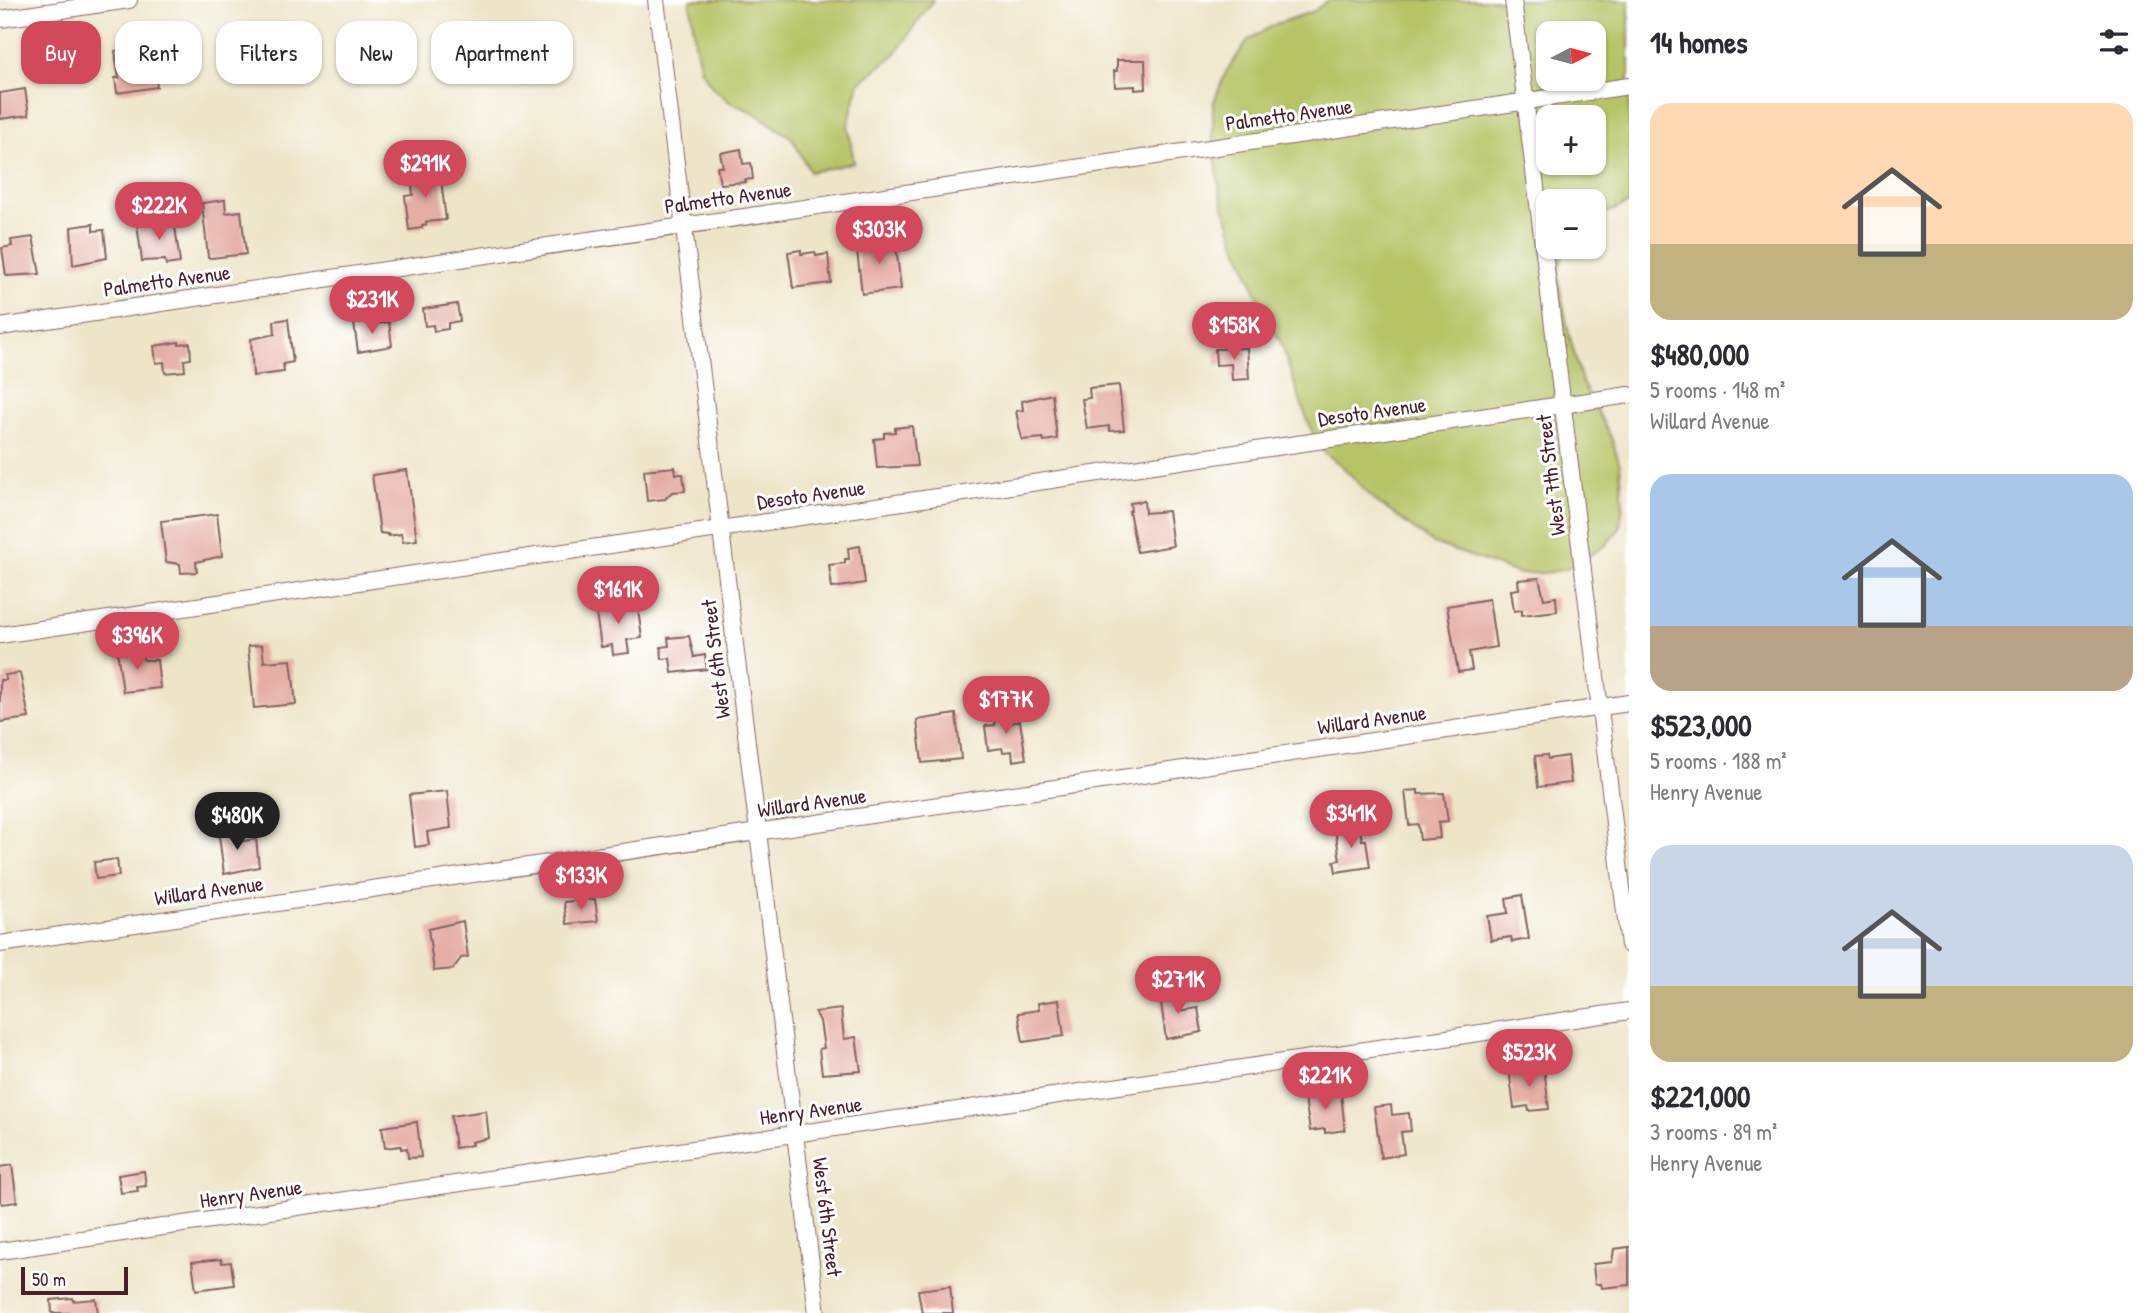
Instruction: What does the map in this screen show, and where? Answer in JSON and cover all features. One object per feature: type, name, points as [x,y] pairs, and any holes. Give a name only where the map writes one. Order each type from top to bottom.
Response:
[{"type":"street","points":[[0,19],[129,0]]},
{"type":"street","name":"West 6th Street","points":[[656,0],[817,1313]]},
{"type":"street","name":"West 7th Street","points":[[1513,0],[1629,945]]},
{"type":"street","name":"Palmetto Avenue","points":[[0,327],[1629,86]]},
{"type":"street","name":"Desoto Avenue","points":[[0,635],[1629,396]]},
{"type":"street","name":"Willard Avenue","points":[[0,944],[1629,703]]},
{"type":"street","name":"Henry Avenue","points":[[0,1251],[1629,1012]]},
{"type":"green space","points":[[690,0],[933,0],[895,54],[859,83],[848,125],[854,163],[810,172],[792,138],[753,112],[731,103],[714,89],[701,70]]},
{"type":"green space","points":[[1328,0],[1629,0],[1629,203],[1606,214],[1606,189],[1536,189],[1536,259],[1562,259],[1559,271],[1560,288],[1582,382],[1611,437],[1620,465],[1623,504],[1620,528],[1605,546],[1567,569],[1520,574],[1433,543],[1373,499],[1343,467],[1318,447],[1281,343],[1264,312],[1234,238],[1220,194],[1213,137],[1213,104],[1226,72],[1248,40],[1276,24],[1314,11]]},
{"type":"building","points":[[1117,60],[1145,60],[1146,89],[1135,90],[1135,86],[1115,87],[1114,71],[1117,71]]},
{"type":"building","points":[[116,84],[157,84],[157,87],[117,93]]},
{"type":"building","points":[[25,89],[29,115],[0,119],[0,93]]},
{"type":"building","points":[[741,149],[743,164],[751,163],[753,179],[720,184],[717,167],[723,167],[720,153]]},
{"type":"building","points":[[440,171],[446,220],[426,222],[422,228],[409,230],[405,196],[413,195],[411,175]]},
{"type":"building","points":[[225,200],[226,213],[241,211],[246,254],[211,258],[208,257],[202,203]]},
{"type":"building","points":[[174,219],[180,263],[166,265],[165,260],[142,261],[137,224]]},
{"type":"building","points":[[93,224],[93,231],[104,230],[107,258],[73,265],[71,227]]},
{"type":"building","points":[[881,233],[882,240],[895,238],[901,289],[862,294],[857,250],[869,249],[867,242]]},
{"type":"building","points":[[33,237],[40,274],[6,276],[2,248],[12,246],[11,240]]},
{"type":"building","points":[[801,250],[801,254],[828,254],[831,283],[793,288],[788,252]]},
{"type":"building","points":[[457,304],[460,321],[448,323],[448,329],[434,331],[433,325],[425,326],[423,309]]},
{"type":"building","points":[[288,319],[293,362],[283,364],[284,372],[253,376],[251,339],[275,334],[274,321]]},
{"type":"building","points":[[369,321],[370,325],[389,322],[392,346],[358,352],[354,323]]},
{"type":"building","points":[[190,343],[191,359],[184,360],[185,371],[165,373],[164,362],[156,363],[154,346]]},
{"type":"building","points":[[1247,348],[1249,379],[1232,380],[1231,364],[1216,365],[1215,349]]},
{"type":"building","points":[[1119,385],[1124,430],[1110,431],[1109,426],[1087,429],[1082,399],[1090,398],[1089,388]]},
{"type":"building","points":[[1052,394],[1057,439],[1022,440],[1016,411],[1023,410],[1022,401]]},
{"type":"building","points":[[912,426],[917,466],[877,468],[874,439],[884,438],[884,433],[895,432],[895,428]]},
{"type":"building","points":[[675,467],[676,474],[683,474],[685,491],[672,492],[665,499],[647,501],[644,470]]},
{"type":"building","points":[[407,470],[417,540],[403,542],[401,534],[388,536],[380,533],[372,475]]},
{"type":"building","points":[[1144,501],[1145,513],[1168,511],[1173,546],[1137,552],[1129,511],[1130,503]]},
{"type":"building","points":[[217,514],[222,556],[196,562],[197,572],[181,573],[180,564],[166,562],[161,521]]},
{"type":"building","points":[[860,546],[865,583],[832,588],[829,565],[845,563],[845,559],[849,559],[848,548]]},
{"type":"building","points":[[1539,578],[1544,599],[1556,597],[1557,611],[1522,615],[1522,610],[1514,611],[1511,590],[1519,589],[1518,580]]},
{"type":"building","points":[[1489,599],[1496,647],[1469,652],[1472,670],[1458,672],[1447,606]]},
{"type":"building","points":[[637,602],[642,638],[627,640],[629,653],[613,655],[612,645],[601,647],[595,606]]},
{"type":"building","points":[[689,636],[694,657],[705,655],[707,669],[672,673],[670,658],[662,659],[661,647],[669,646],[668,638]]},
{"type":"building","points":[[262,645],[264,662],[291,660],[296,704],[254,708],[248,646]]},
{"type":"building","points":[[131,648],[132,658],[157,660],[160,688],[123,692],[117,650]]},
{"type":"building","points":[[20,673],[29,718],[0,722],[0,680],[6,680],[5,675]]},
{"type":"building","points":[[1004,710],[1006,724],[1020,721],[1026,759],[1013,761],[1012,751],[1003,752],[1002,748],[988,750],[985,726],[995,725],[993,711]]},
{"type":"building","points":[[956,714],[961,759],[922,763],[917,720]]},
{"type":"building","points":[[1547,755],[1548,759],[1568,756],[1571,783],[1538,787],[1535,756]]},
{"type":"building","points":[[1418,790],[1418,794],[1444,793],[1448,821],[1438,822],[1440,838],[1420,840],[1418,824],[1409,825],[1405,791]]},
{"type":"building","points":[[447,791],[451,828],[427,832],[429,845],[415,847],[409,795]]},
{"type":"building","points":[[1352,822],[1360,830],[1362,840],[1366,840],[1370,867],[1336,872],[1334,861],[1340,860],[1334,823],[1346,836]]},
{"type":"building","points":[[230,827],[231,834],[236,833],[238,842],[256,839],[259,867],[224,874],[218,828]]},
{"type":"building","points":[[117,859],[119,876],[96,879],[94,862]]},
{"type":"building","points":[[1522,895],[1529,939],[1512,942],[1511,937],[1491,940],[1487,916],[1508,913],[1506,898]]},
{"type":"building","points":[[595,899],[598,921],[567,924],[564,902]]},
{"type":"building","points":[[463,921],[468,957],[461,958],[453,969],[434,971],[428,929]]},
{"type":"building","points":[[1175,986],[1178,1011],[1198,1008],[1202,1032],[1166,1039],[1159,988]]},
{"type":"building","points":[[1059,1000],[1064,1036],[1023,1042],[1018,1013],[1039,1010],[1038,1003]]},
{"type":"building","points":[[841,1009],[844,1039],[856,1037],[861,1071],[822,1074],[819,1049],[824,1048],[820,1021],[815,1012]]},
{"type":"building","points":[[1544,1068],[1549,1109],[1529,1111],[1528,1106],[1514,1108],[1509,1069]]},
{"type":"building","points":[[1317,1090],[1318,1094],[1323,1094],[1324,1097],[1341,1094],[1345,1130],[1325,1133],[1325,1129],[1310,1131],[1304,1092]]},
{"type":"building","points":[[1391,1105],[1392,1115],[1409,1113],[1411,1131],[1401,1132],[1404,1154],[1381,1158],[1374,1107]]},
{"type":"building","points":[[486,1111],[489,1138],[455,1148],[451,1116]]},
{"type":"building","points":[[417,1122],[421,1157],[408,1158],[407,1148],[401,1149],[401,1146],[385,1148],[382,1127]]},
{"type":"building","points":[[12,1165],[17,1202],[2,1204],[0,1167]]},
{"type":"building","points":[[144,1171],[146,1186],[137,1187],[138,1191],[121,1193],[118,1175]]},
{"type":"building","points":[[1629,1247],[1629,1285],[1602,1288],[1601,1284],[1595,1284],[1593,1264],[1612,1262],[1614,1249]]},
{"type":"building","points":[[221,1259],[222,1263],[231,1262],[234,1285],[196,1290],[192,1262]]},
{"type":"building","points":[[950,1286],[953,1313],[922,1313],[918,1290]]},
{"type":"building","points":[[73,1298],[73,1301],[96,1299],[98,1313],[52,1313],[51,1300]]}]
